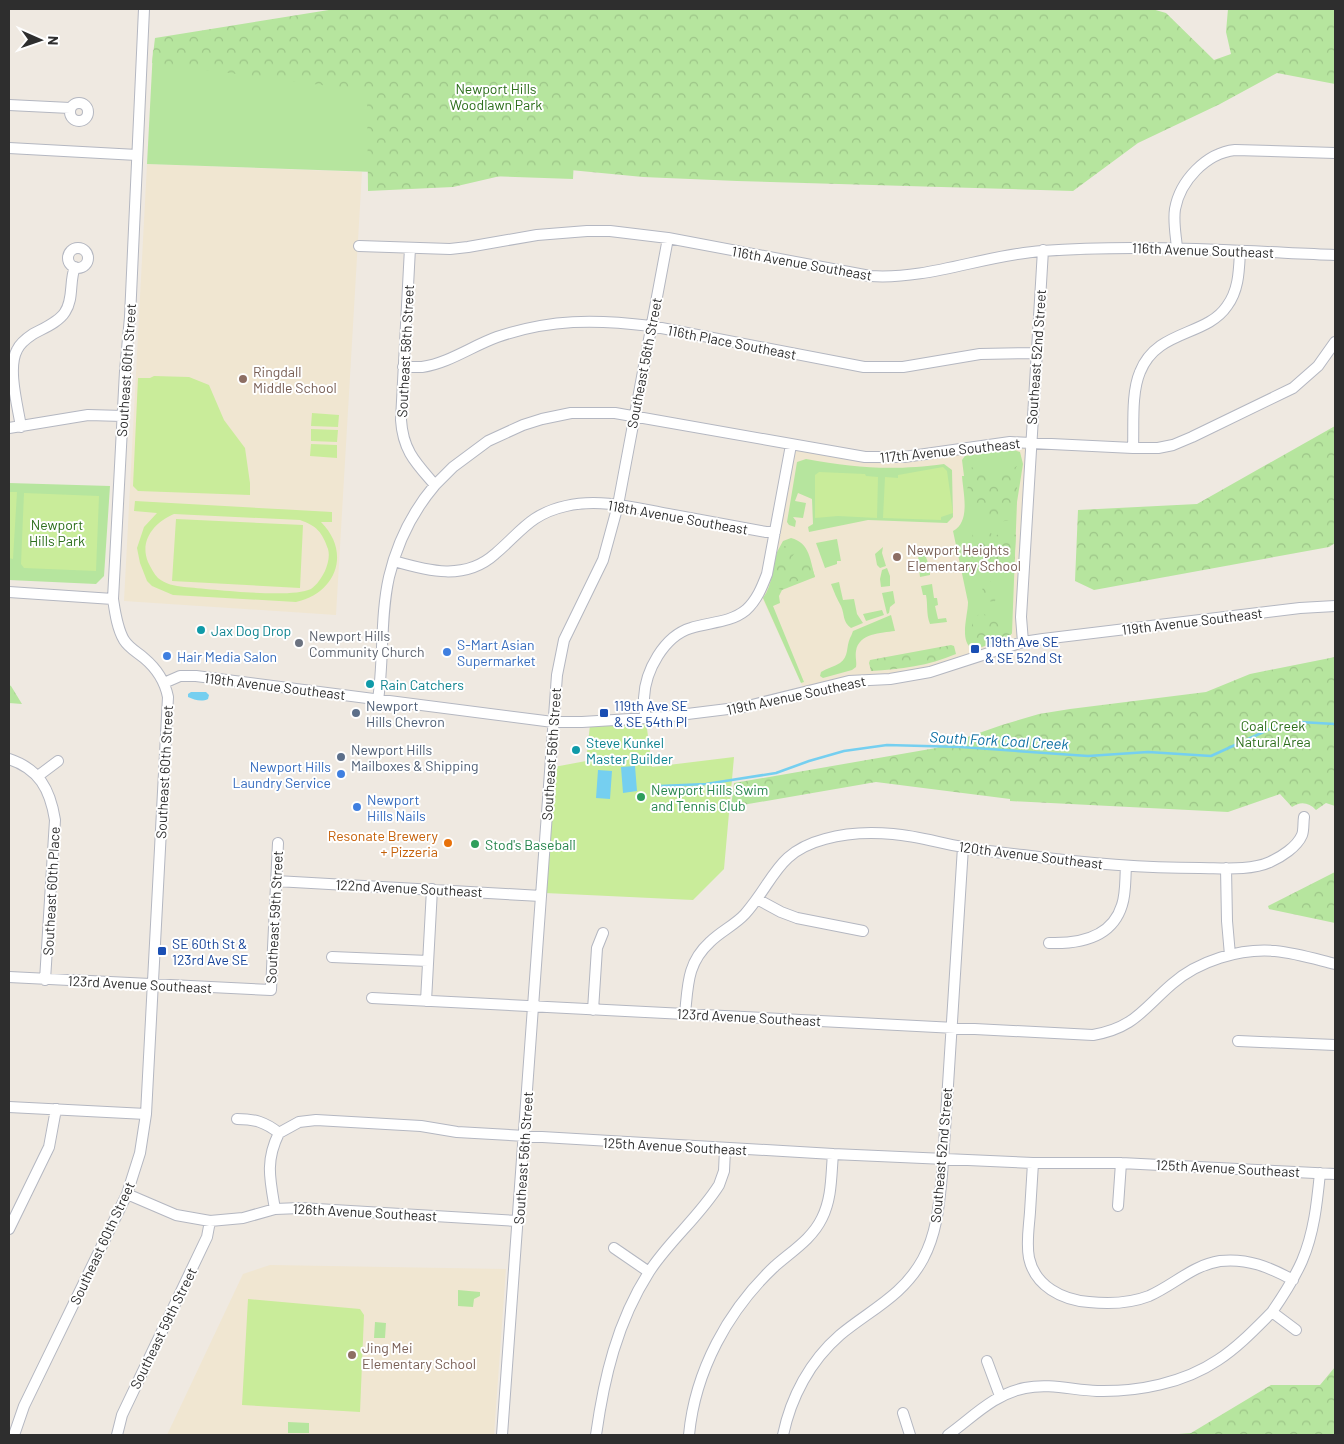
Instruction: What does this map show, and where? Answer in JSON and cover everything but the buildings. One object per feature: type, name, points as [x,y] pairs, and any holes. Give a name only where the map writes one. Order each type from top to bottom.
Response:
[{"type":"street","name":"Southeast 60th Street","points":[[14,1435],[24,1406],[127,1194],[140,1153],[146,1114],[168,706],[164,683],[151,666],[124,639],[119,628],[113,599],[130,317],[144,9]]},
{"type":"street","points":[[9,105],[70,108]]},
{"type":"street","points":[[9,148],[137,154]]},
{"type":"street","points":[[1177,248],[1174,219],[1177,202],[1190,178],[1199,167],[1210,159],[1219,154],[1235,150],[1335,152]]},
{"type":"street","name":"116th Avenue Southeast","points":[[359,246],[410,248],[468,247],[537,236],[587,231],[629,232],[883,277],[916,274],[996,256],[1043,250],[1177,248],[1335,255]]},
{"type":"street","name":"Southeast 56th Street","points":[[502,1435],[557,674],[564,640],[603,560],[618,504],[668,238]]},
{"type":"street","name":"Southeast 58th Street","points":[[410,248],[401,420],[403,439],[410,455],[436,485]]},
{"type":"street","name":"Southeast 52nd Street","points":[[1023,642],[1020,631],[1043,250]]},
{"type":"street","points":[[1133,448],[1136,386],[1143,367],[1153,352],[1164,343],[1207,323],[1227,307],[1236,286],[1240,251]]},
{"type":"street","points":[[21,427],[13,365],[17,349],[28,338],[60,318],[65,312],[70,298],[75,267]]},
{"type":"street","name":"116th Place Southeast","points":[[403,367],[422,367],[437,363],[495,338],[522,330],[580,321],[651,326],[864,367],[903,367],[980,354],[1037,353]]},
{"type":"street","name":"117th Avenue Southeast","points":[[436,485],[453,467],[488,441],[523,425],[571,413],[615,413],[844,455],[884,458],[904,458],[993,444],[1031,443],[1158,448],[1173,445],[1192,437],[1293,388],[1318,366],[1335,342]]},
{"type":"street","points":[[9,428],[83,415],[123,416]]},
{"type":"street","points":[[645,718],[645,689],[658,656],[670,642],[682,632],[691,628],[726,620],[738,615],[754,602],[760,593],[767,574],[791,444]]},
{"type":"street","points":[[378,700],[386,595],[394,561],[412,517],[436,485]]},
{"type":"street","name":"118th Avenue Southeast","points":[[394,561],[426,570],[450,572],[464,569],[485,561],[529,522],[552,510],[579,504],[618,504],[766,532],[775,532]]},
{"type":"street","points":[[9,592],[113,599]]},
{"type":"street","name":"119th Avenue Southeast","points":[[164,683],[180,676],[196,676],[553,722],[645,718],[744,707],[767,703],[849,681],[910,676],[943,668],[1023,642],[1290,609],[1335,606]]},
{"type":"street","points":[[9,759],[30,769],[38,776],[58,761]]},
{"type":"street","name":"Southeast 60th Place","points":[[38,776],[50,797],[55,820],[45,980]]},
{"type":"street","name":"120th Avenue Southeast","points":[[684,1014],[690,970],[695,960],[710,941],[738,921],[757,899],[778,867],[787,857],[808,845],[826,839],[843,836],[892,834],[963,847],[1126,867],[1226,868],[1259,866],[1279,857],[1298,842],[1302,835],[1304,817]]},
{"type":"street","name":"Southeast 59th Street","points":[[271,990],[278,843]]},
{"type":"street","name":"Southeast 52nd Street","points":[[783,1435],[804,1379],[817,1360],[840,1336],[886,1302],[900,1289],[923,1260],[936,1227],[943,1159],[963,847]]},
{"type":"street","points":[[1049,943],[1068,944],[1082,942],[1107,927],[1116,916],[1122,904],[1126,867]]},
{"type":"street","points":[[1226,868],[1226,921],[1230,955],[1273,951],[1335,964]]},
{"type":"street","name":"122nd Avenue Southeast","points":[[276,881],[541,896]]},
{"type":"street","points":[[426,1001],[432,889]]},
{"type":"street","points":[[757,899],[780,912],[797,918],[863,931]]},
{"type":"street","points":[[593,1010],[597,948],[603,933]]},
{"type":"street","name":"123rd Avenue Southeast","points":[[372,998],[1083,1035],[1104,1033],[1124,1026],[1141,1014],[1181,976],[1199,966],[1230,955]]},
{"type":"street","points":[[332,957],[428,961]]},
{"type":"street","name":"123rd Avenue Southeast","points":[[9,977],[271,990]]},
{"type":"street","points":[[1238,1041],[1335,1043]]},
{"type":"street","points":[[9,1107],[146,1114]]},
{"type":"street","points":[[9,1229],[13,1211],[49,1147],[53,1134],[56,1109]]},
{"type":"street","points":[[237,1119],[257,1120],[279,1133],[272,1149],[269,1165],[274,1209]]},
{"type":"street","name":"125th Avenue Southeast","points":[[279,1133],[299,1122],[316,1120],[421,1126],[458,1132],[726,1149],[1033,1163],[1121,1163],[1335,1174]]},
{"type":"street","points":[[596,1435],[607,1372],[625,1318],[649,1272],[719,1185],[724,1171],[726,1149]]},
{"type":"street","points":[[689,1435],[693,1406],[701,1381],[723,1331],[749,1294],[775,1267],[809,1238],[818,1227],[830,1192],[833,1154]]},
{"type":"street","points":[[1033,1163],[1028,1236],[1031,1264],[1042,1282],[1060,1296],[1082,1302],[1117,1302],[1148,1296],[1195,1268],[1220,1261],[1239,1260],[1257,1263],[1293,1280]]},
{"type":"street","points":[[1118,1206],[1121,1163]]},
{"type":"street","points":[[948,1435],[1000,1396],[1025,1388],[1052,1386],[1090,1391],[1129,1390],[1177,1379],[1200,1370],[1218,1360],[1246,1338],[1272,1312],[1293,1280],[1310,1240],[1317,1206],[1320,1173]]},
{"type":"street","name":"126th Avenue Southeast","points":[[127,1194],[176,1215],[210,1221],[243,1218],[274,1209],[300,1208],[518,1220]]},
{"type":"street","name":"Southeast 59th Street","points":[[117,1435],[122,1415],[207,1237],[210,1221]]},
{"type":"street","points":[[614,1248],[649,1272]]},
{"type":"street","points":[[1272,1312],[1296,1330]]},
{"type":"street","points":[[987,1361],[1000,1396]]},
{"type":"street","points":[[903,1412],[910,1435]]},
{"type":"shaded area","name":"Ringdall Middle School","points":[[147,164],[362,172],[336,615],[124,601]]},
{"type":"shaded area","name":"Newport Heights Elementary School","points":[[1031,443],[1023,642],[943,668],[805,692],[760,593],[791,445],[865,457]]},
{"type":"shaded area","name":"Jing Mei Elementary School","points":[[270,1265],[506,1269],[494,1435],[167,1435],[243,1274]]},
{"type":"green space","points":[[335,9],[1152,9],[1166,13],[1214,60],[1231,54],[1226,32],[1228,9],[1335,9],[1335,84],[1277,73],[1220,104],[1138,143],[1073,191],[643,177],[539,167],[453,187],[368,191],[367,91],[152,63],[155,38]]},
{"type":"green space","name":"Newport Hills Woodlawn Park","points":[[581,9],[573,179],[147,164],[153,50],[425,57]]},
{"type":"green space","points":[[154,376],[189,377],[209,385],[224,420],[245,448],[250,495],[138,491],[133,486],[138,378]]},
{"type":"green space","points":[[312,413],[339,415],[338,427],[311,426]]},
{"type":"green space","points":[[1335,426],[1335,543],[1329,547],[1094,590],[1075,581],[1078,510],[1197,504]]},
{"type":"green space","points":[[311,429],[338,430],[337,442],[311,441]]},
{"type":"green space","points":[[311,444],[337,445],[337,458],[310,456]]},
{"type":"green space","points":[[1011,449],[1020,452],[1023,464],[1017,502],[1012,633],[1006,639],[972,649],[968,645],[965,634],[968,602],[953,531],[959,527],[964,514],[962,460],[965,456]]},
{"type":"green space","points":[[806,459],[874,468],[944,464],[952,470],[953,517],[947,523],[868,520],[809,532],[808,527],[813,524],[812,499],[798,493],[795,501],[806,503],[803,518],[793,517],[796,521],[795,527],[789,525],[787,522],[797,462]]},
{"type":"green space","points":[[1017,466],[1017,502],[1012,520],[998,522],[980,510],[966,508],[967,467],[977,468],[1001,476]]},
{"type":"green space","points":[[943,467],[947,471],[953,513],[941,517],[941,520],[883,518],[885,477],[898,478],[898,475]]},
{"type":"green space","points":[[819,472],[865,474],[866,476],[878,477],[877,518],[838,516],[815,518],[815,475]]},
{"type":"green space","name":"Newport Hills Park","points":[[9,483],[110,486],[104,576],[96,584],[9,580]]},
{"type":"green space","points":[[9,492],[17,492],[13,559],[9,558]]},
{"type":"green space","points":[[24,493],[99,496],[96,571],[24,568],[21,564]]},
{"type":"green space","points":[[135,501],[332,512],[332,522],[321,522],[336,546],[335,570],[330,581],[321,590],[310,597],[296,602],[173,595],[152,586],[147,581],[137,548],[144,527],[157,513],[134,511]],"holes":[[[174,514],[300,520],[318,530],[326,543],[329,554],[326,568],[319,581],[311,589],[301,592],[250,592],[174,585],[164,582],[157,576],[148,562],[146,554],[147,539],[150,533],[167,517]]]},
{"type":"green space","points":[[176,519],[303,525],[300,588],[172,581]]},
{"type":"green space","points":[[986,530],[995,536],[1007,530],[1016,535],[1014,566],[1003,573],[970,556],[970,541],[974,532]]},
{"type":"green space","points":[[791,538],[797,540],[806,548],[815,577],[782,590],[779,596],[780,603],[773,606],[804,682],[801,683],[763,598],[771,582],[777,552],[783,541]]},
{"type":"green space","points":[[837,539],[841,561],[837,561],[837,564],[825,568],[816,543]]},
{"type":"green space","points":[[790,545],[796,552],[790,561],[791,572],[798,572],[801,560],[809,558],[815,577],[797,581],[782,590],[773,587],[781,547]]},
{"type":"green space","points":[[883,547],[882,553],[886,566],[880,568],[877,565],[875,554]]},
{"type":"green space","points":[[919,549],[924,551],[928,563],[931,563],[932,571],[930,575],[920,577]]},
{"type":"green space","points":[[887,568],[890,576],[890,586],[881,587],[882,570]]},
{"type":"green space","points":[[992,581],[996,592],[995,602],[988,601],[981,594],[984,584]]},
{"type":"green space","points":[[839,582],[843,600],[854,599],[857,614],[863,623],[851,628],[845,620],[831,584]]},
{"type":"green space","points":[[932,584],[934,598],[937,598],[938,605],[935,606],[938,619],[946,618],[947,622],[930,624],[926,595],[923,595],[921,586]]},
{"type":"green space","points":[[893,591],[895,603],[890,607],[887,614],[882,593]]},
{"type":"green space","points":[[882,610],[884,615],[866,621],[863,614]]},
{"type":"green space","points":[[982,613],[1001,623],[1012,620],[1012,633],[1009,637],[982,647],[975,644],[969,638],[974,617]]},
{"type":"green space","points":[[891,615],[895,631],[877,633],[861,641],[856,651],[856,667],[852,670],[823,678],[820,676],[821,672],[843,661],[853,631]]},
{"type":"green space","points":[[954,646],[956,654],[946,658],[914,666],[871,671],[870,660]]},
{"type":"green space","name":"Coal Creek Natural Area","points":[[1335,657],[1335,806],[1326,803],[1316,810],[1310,805],[1301,803],[1292,807],[1280,794],[1228,812],[1010,801],[1010,799],[876,782],[731,807],[734,783],[936,748],[1039,714],[1206,692],[1250,674]]},
{"type":"green space","points":[[9,685],[11,686],[22,704],[9,703]]},
{"type":"green space","name":"Newport Hills Swim and Tennis Club","points":[[646,721],[652,767],[734,757],[724,869],[693,900],[545,893],[554,767],[586,761],[590,725]]},
{"type":"green space","points":[[1335,872],[1335,923],[1269,909],[1268,906]]},
{"type":"green space","points":[[458,1290],[480,1292],[480,1296],[474,1299],[473,1307],[458,1306]]},
{"type":"green space","points":[[248,1299],[360,1309],[364,1315],[360,1412],[242,1405]]},
{"type":"green space","points":[[375,1322],[386,1323],[385,1338],[374,1338]]},
{"type":"green space","points":[[1335,1367],[1335,1435],[1166,1435],[1191,1433],[1271,1385],[1320,1385]]},
{"type":"green space","points":[[288,1422],[309,1423],[309,1433],[288,1433]]},
{"type":"water","points":[[191,692],[206,692],[209,695],[208,699],[195,700],[190,698],[188,694]]},
{"type":"water","points":[[635,766],[637,791],[623,793],[621,767]]},
{"type":"water","points":[[598,770],[612,771],[610,799],[596,798]]},
{"type":"waterway","name":"South Fork Coal Creek","points":[[660,786],[706,784],[776,773],[844,751],[887,745],[961,747],[1088,756],[1148,752],[1211,756],[1270,729],[1300,722],[1335,724]]},
{"type":"place","name":"Ringdall Middle School","points":[[243,379]]},
{"type":"place","name":"Newport Heights Elementary School","points":[[897,557]]},
{"type":"place","name":"Jax Dog Drop","points":[[201,630]]},
{"type":"place","name":"Newport Hills Community Church","points":[[299,643]]},
{"type":"place","name":"119th Ave SE & SE 52nd St","points":[[975,649]]},
{"type":"place","name":"S-Mart Asian Supermarket","points":[[447,652]]},
{"type":"place","name":"Hair Media Salon","points":[[167,656]]},
{"type":"place","name":"Rain Catchers","points":[[370,684]]},
{"type":"place","name":"Newport Hills Chevron","points":[[356,713]]},
{"type":"place","name":"119th Ave SE & SE 54th Pl","points":[[604,713]]},
{"type":"place","name":"Steve Kunkel Master Builder","points":[[576,750]]},
{"type":"place","name":"Newport Hills Mailboxes & Shipping","points":[[341,757]]},
{"type":"place","name":"Newport Hills Laundry Service","points":[[341,774]]},
{"type":"place","name":"Newport Hills Swim and Tennis Club","points":[[641,797]]},
{"type":"place","name":"Newport Hills Nails","points":[[357,807]]},
{"type":"place","name":"Resonate Brewery + Pizzeria","points":[[448,843]]},
{"type":"place","name":"Stod's Baseball","points":[[475,844]]},
{"type":"place","name":"SE 60th St & 123rd Ave SE","points":[[162,951]]},
{"type":"place","name":"Jing Mei Elementary School","points":[[352,1355]]}]
